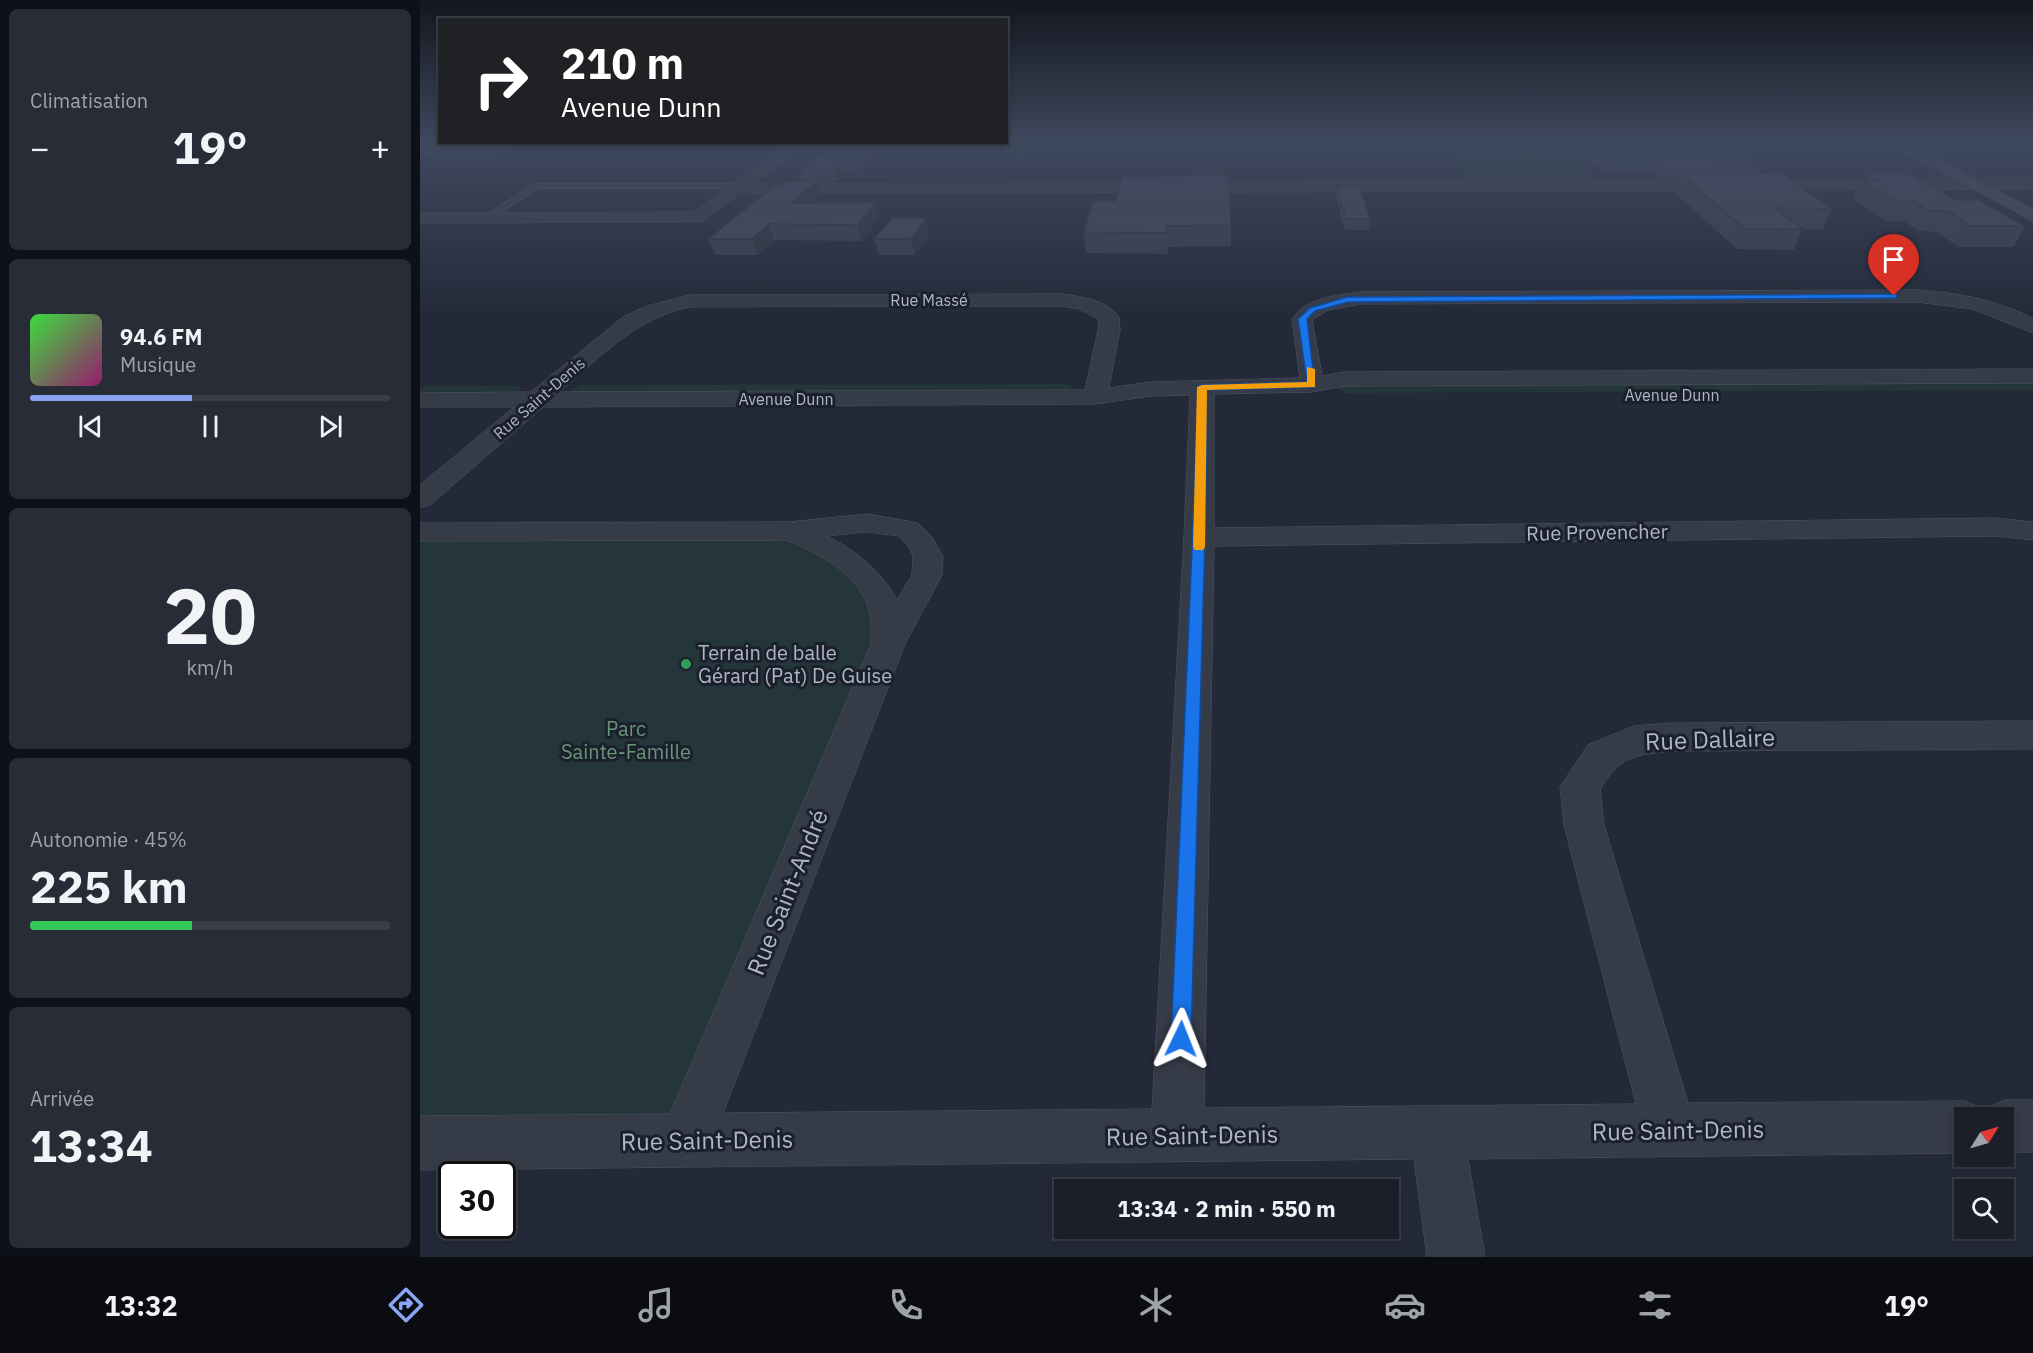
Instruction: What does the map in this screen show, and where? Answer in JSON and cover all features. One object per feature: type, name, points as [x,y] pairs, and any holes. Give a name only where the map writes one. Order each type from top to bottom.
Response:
[{"type":"main road","points":[[2004,201],[2033,216]]},
{"type":"street","points":[[420,218],[697,217],[719,201]]},
{"type":"street","points":[[1312,385],[1302,319],[1312,309],[1360,298],[1929,297],[1969,302],[2006,313],[2033,327]]},
{"type":"street","name":"Rue Massé","points":[[664,306],[688,301],[717,300],[1061,300],[1081,302],[1096,307],[1109,317],[1097,389]]},
{"type":"street","name":"Rue Saint-Denis","points":[[420,500],[622,327],[637,316],[664,306]]},
{"type":"street","name":"Avenue Dunn","points":[[420,400],[537,400],[1312,385],[1344,379],[2033,376]]},
{"type":"street","name":"Avenue Dunn","points":[[420,382],[1097,389]]},
{"type":"street","name":"Avenue Dunn","points":[[1312,385],[1347,395],[2033,394]]},
{"type":"street","points":[[1177,1135],[1199,537],[1202,387]]},
{"type":"street","name":"Rue Saint-André","points":[[420,532],[791,531],[868,523],[908,529],[921,542],[928,556],[927,574],[888,644],[685,1141]]},
{"type":"street","name":"Rue Provencher","points":[[1199,537],[1995,528],[2033,525]]},
{"type":"street","name":"Rue Provencher","points":[[1995,528],[2033,531]]},
{"type":"street","name":"Rue Saint-André","points":[[791,531],[815,539],[853,566],[877,591],[884,605],[888,644]]},
{"type":"street","name":"Rue Dallaire","points":[[1669,1130],[1584,825],[1580,787],[1601,756],[1634,741],[1671,737],[2033,735]]},
{"type":"street","name":"Rue Saint-Denis","points":[[420,1143],[1954,1126]]},
{"type":"street","points":[[2014,1126],[2033,1126]]},
{"type":"street","points":[[1437,1132],[1456,1257]]},
{"type":"lane","points":[[485,218],[513,201]]},
{"type":"green space","points":[[2033,381],[2033,390],[1345,393],[1337,387],[1339,384]]},
{"type":"green space","points":[[1067,384],[1073,387],[1069,391],[568,393],[580,385]]},
{"type":"green space","points":[[420,386],[519,386],[522,389],[508,395],[420,395]]},
{"type":"green space","name":"Parc Sainte-Famille","points":[[791,531],[853,566],[888,644],[685,1141],[420,1143],[420,532]]},
{"type":"building","points":[[756,201],[876,203],[857,225],[769,224],[752,239],[708,239]]},
{"type":"building","points":[[1093,201],[1230,201],[1231,225],[1167,226],[1167,233],[1084,232]]},
{"type":"building","points":[[1340,201],[1364,201],[1370,219],[1346,219]]},
{"type":"building","points":[[1712,201],[1820,201],[1832,209],[1775,208],[1803,229],[1745,229]]},
{"type":"building","points":[[1896,201],[1979,201],[2025,226],[1970,226],[1947,211],[1929,211],[1913,201]]},
{"type":"building","points":[[892,218],[927,218],[911,239],[874,239]]},
{"type":"slow traffic","points":[[1199,547],[1202,387],[1312,385],[1310,369]]},
{"type":"place","name":"Terrain de balle Gérard (Pat) De Guise","points":[[686,664]]},
{"type":"route","points":[[1181,1039],[1199,537],[1202,387],[1312,385],[1302,319],[1304,315],[1312,309],[1335,302],[1360,298],[1894,296]]}]
